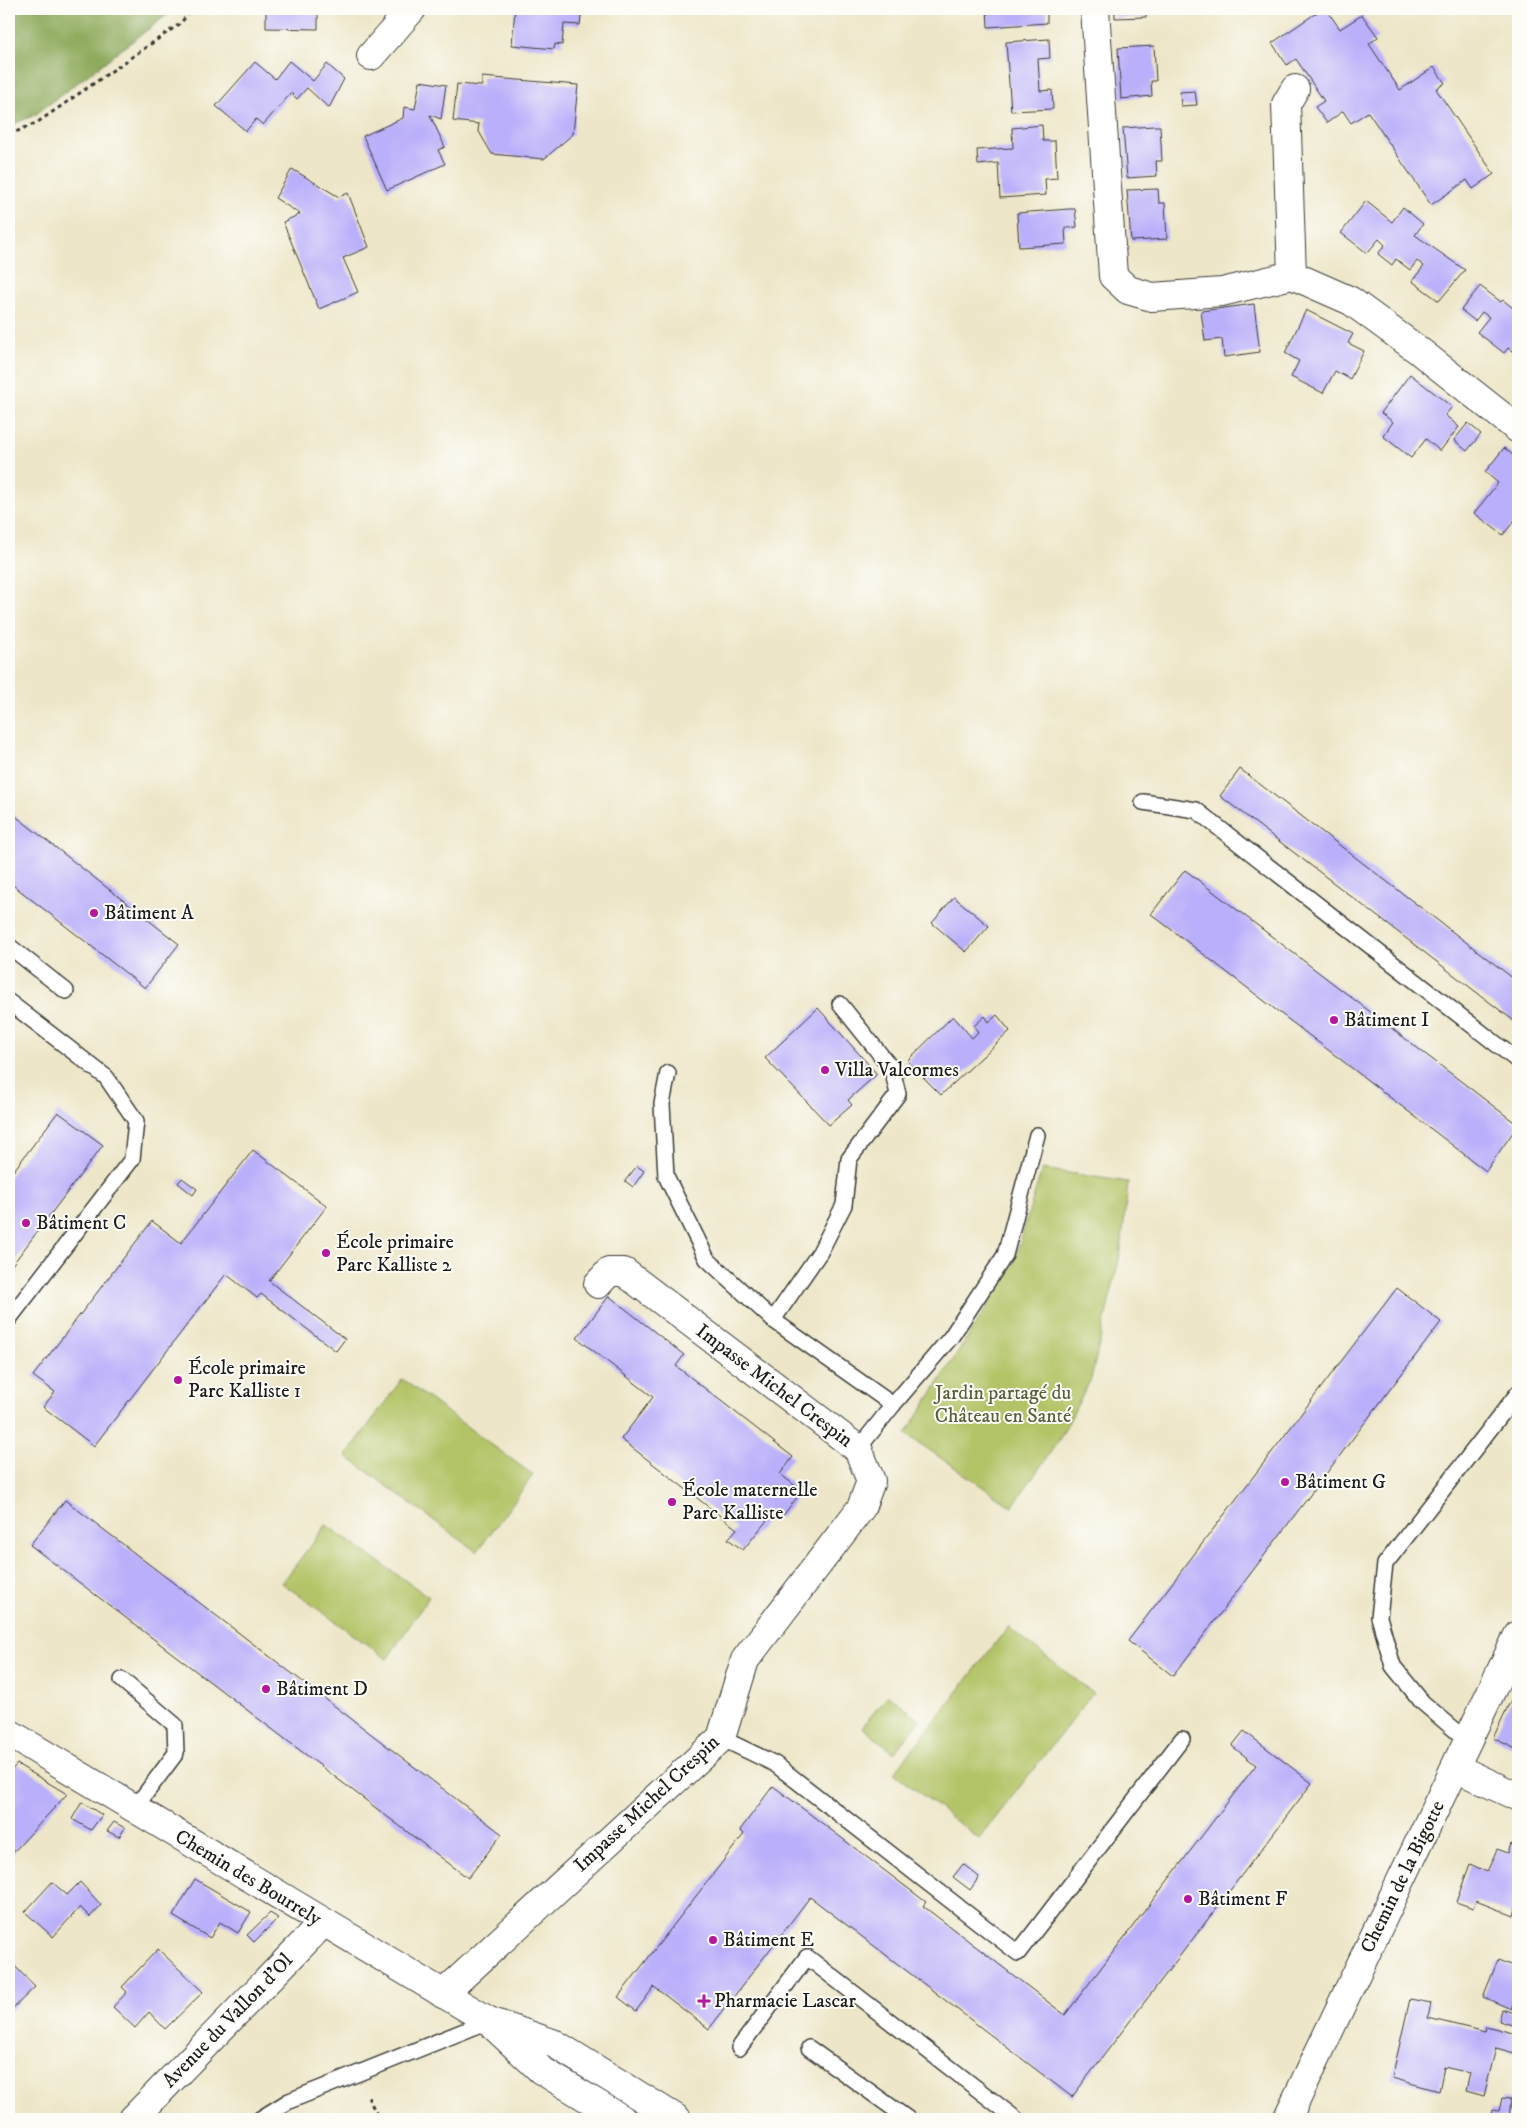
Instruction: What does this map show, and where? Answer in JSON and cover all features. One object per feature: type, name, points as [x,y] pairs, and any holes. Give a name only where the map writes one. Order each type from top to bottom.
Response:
[{"type":"street","points":[[371,56],[412,9]]},
{"type":"street","points":[[1095,9],[1113,276],[1128,290],[1152,297],[1222,292],[1292,275],[1351,301],[1418,350],[1518,429]]},
{"type":"street","points":[[1292,275],[1286,104],[1295,89]]},
{"type":"street","name":"Impasse Michel Crespin","points":[[443,1994],[721,1738],[745,1660],[861,1508],[871,1481],[858,1449],[624,1272],[609,1272],[598,1284]]},
{"type":"street","name":"Chemin de la Bigotte","points":[[1287,2119],[1518,1635]]},
{"type":"street","name":"Chemin des Bourrely","points":[[9,1733],[488,2021],[541,2070],[622,2119]]},
{"type":"street","points":[[1456,1768],[1518,1796]]},
{"type":"street","name":"Avenue du Vallon d’Ol","points":[[133,2119],[323,1923]]},
{"type":"street","name":"Chemin des Bourrely","points":[[488,2021],[555,2044],[676,2119]]},
{"type":"lane","points":[[1143,802],[1196,810],[1518,1061]]},
{"type":"lane","points":[[9,946],[66,991]]},
{"type":"lane","points":[[9,1002],[106,1077],[136,1121],[132,1159],[9,1319]]},
{"type":"lane","points":[[773,1320],[820,1252],[844,1205],[849,1159],[898,1094],[892,1069],[840,1004]]},
{"type":"lane","points":[[668,1073],[662,1104],[666,1176],[707,1258],[773,1320],[893,1405]]},
{"type":"lane","points":[[858,1449],[951,1337],[1005,1255],[1037,1135]]},
{"type":"lane","points":[[1468,1742],[1422,1702],[1393,1666],[1379,1617],[1385,1564],[1518,1394]]},
{"type":"lane","points":[[122,1680],[175,1725],[176,1754],[134,1808]]},
{"type":"lane","points":[[721,1738],[774,1764],[1018,1953],[1182,1739]]},
{"type":"lane","points":[[739,2048],[807,1958],[1016,2119]]},
{"type":"lane","points":[[260,2119],[289,2101],[488,2021]]},
{"type":"lane","points":[[809,2048],[908,2119]]},
{"type":"path","points":[[9,135],[38,122],[181,24],[192,9]]},
{"type":"green space","points":[[9,9],[175,9],[35,115],[9,126]]},
{"type":"green space","name":"Jardin partagé du Château en Santé","points":[[1042,1169],[1128,1182],[1121,1251],[1091,1379],[1059,1440],[1012,1507],[906,1434],[1013,1266]]},
{"type":"green space","points":[[402,1379],[533,1475],[477,1552],[346,1456]]},
{"type":"green space","points":[[326,1525],[429,1597],[387,1659],[282,1583]]},
{"type":"green space","points":[[1008,1627],[1093,1693],[979,1839],[894,1773]]},
{"type":"green space","points":[[888,1695],[920,1720],[894,1753],[862,1727]]},
{"type":"building","points":[[266,9],[318,9],[318,29],[266,28]]},
{"type":"building","points":[[515,9],[582,9],[580,25],[564,24],[562,45],[555,44],[554,49],[512,45]]},
{"type":"building","points":[[987,9],[1047,9],[1047,23],[988,27]]},
{"type":"building","points":[[1115,9],[1146,9],[1146,17],[1115,18]]},
{"type":"building","points":[[1322,9],[1326,9],[1340,29],[1362,15],[1378,37],[1369,44],[1400,90],[1434,67],[1445,83],[1436,89],[1494,174],[1473,189],[1467,180],[1431,205],[1368,112],[1351,123],[1343,111],[1327,123],[1315,107],[1324,101],[1296,59],[1287,65],[1272,43]]},
{"type":"building","points":[[1049,39],[1050,58],[1038,59],[1040,91],[1052,90],[1053,109],[1011,111],[1006,42]]},
{"type":"building","points":[[1154,46],[1156,81],[1151,81],[1152,96],[1121,99],[1118,48]]},
{"type":"building","points":[[289,61],[313,81],[327,64],[344,79],[329,108],[307,88],[297,99],[291,93],[263,125],[256,119],[246,131],[216,106],[255,62],[275,79]]},
{"type":"building","points":[[482,77],[578,85],[573,134],[544,159],[492,154],[478,130],[479,124],[453,121],[457,84],[482,86]]},
{"type":"building","points":[[420,81],[446,85],[441,119],[430,115],[445,147],[438,150],[445,164],[387,190],[363,136],[403,118],[404,107],[415,109]]},
{"type":"building","points":[[1195,91],[1197,105],[1181,106],[1180,92]]},
{"type":"building","points":[[1042,125],[1043,141],[1055,141],[1057,178],[1045,179],[1046,195],[1000,198],[998,163],[978,165],[977,150],[1013,148],[1012,128]]},
{"type":"building","points":[[1160,126],[1162,161],[1156,161],[1157,176],[1127,178],[1123,128]]},
{"type":"building","points":[[292,169],[339,197],[348,193],[369,247],[343,258],[358,292],[319,309],[283,222],[300,214],[275,198]]},
{"type":"building","points":[[1158,189],[1159,203],[1165,203],[1167,239],[1131,241],[1127,190]]},
{"type":"building","points":[[1366,201],[1392,222],[1403,207],[1423,224],[1415,235],[1465,270],[1439,301],[1412,281],[1424,266],[1417,261],[1410,270],[1396,259],[1392,265],[1378,254],[1385,245],[1379,239],[1367,253],[1341,233]]},
{"type":"building","points":[[1075,209],[1077,227],[1065,228],[1066,244],[1019,247],[1017,213]]},
{"type":"building","points":[[1480,286],[1518,312],[1518,355],[1508,348],[1504,353],[1477,332],[1489,317],[1482,312],[1475,321],[1461,310]]},
{"type":"building","points":[[1254,304],[1260,352],[1224,357],[1222,339],[1205,341],[1201,311]]},
{"type":"building","points":[[1306,310],[1353,334],[1348,343],[1364,351],[1350,379],[1335,371],[1323,393],[1291,377],[1299,361],[1285,353]]},
{"type":"building","points":[[1410,374],[1452,407],[1445,415],[1459,427],[1440,451],[1426,439],[1411,458],[1383,436],[1393,422],[1381,413]]},
{"type":"building","points":[[1468,423],[1481,434],[1467,451],[1454,440]]},
{"type":"building","points":[[1504,448],[1518,459],[1518,516],[1503,535],[1474,513],[1498,483],[1485,472]]},
{"type":"building","points":[[1240,769],[1518,982],[1518,1024],[1220,796]]},
{"type":"building","name":"Bâtiment A","points":[[9,811],[179,944],[145,988],[9,882]]},
{"type":"building","name":"Bâtiment I","points":[[1185,870],[1518,1125],[1486,1171],[1151,914]]},
{"type":"building","points":[[954,897],[989,926],[966,952],[932,923]]},
{"type":"building","name":"Villa Valcormes","points":[[818,1008],[877,1074],[848,1100],[852,1105],[829,1125],[765,1058]]},
{"type":"building","points":[[997,1015],[1010,1031],[941,1095],[907,1061],[953,1016],[972,1038],[978,1032],[974,1026],[985,1016],[989,1022]]},
{"type":"building","name":"Bâtiment C","points":[[58,1112],[103,1145],[9,1269],[9,1177]]},
{"type":"building","points":[[253,1150],[327,1206],[269,1281],[345,1339],[336,1351],[261,1294],[257,1298],[226,1274],[94,1446],[43,1407],[55,1392],[33,1376],[152,1221],[181,1243]]},
{"type":"building","points":[[637,1166],[644,1171],[633,1187],[625,1181]]},
{"type":"building","points":[[182,1178],[197,1189],[193,1195],[178,1183]]},
{"type":"building","name":"Bâtiment G","points":[[1397,1288],[1441,1322],[1173,1676],[1128,1641]]},
{"type":"building","points":[[609,1296],[684,1355],[676,1366],[793,1457],[780,1474],[802,1491],[781,1518],[773,1513],[743,1550],[728,1539],[737,1529],[621,1439],[653,1397],[577,1338]]},
{"type":"building","name":"Bâtiment D","points":[[65,1500],[502,1834],[468,1878],[30,1545]]},
{"type":"building","points":[[1518,1685],[1518,1750],[1493,1738]]},
{"type":"building","points":[[1244,1731],[1312,1783],[1072,2097],[810,1897],[709,2029],[654,1987],[636,2011],[618,1997],[744,1834],[740,1830],[773,1786],[926,1902],[923,1906],[1065,2015],[1256,1765],[1232,1746]]},
{"type":"building","points":[[17,1764],[67,1794],[9,1857],[9,1773]]},
{"type":"building","points":[[82,1802],[102,1815],[91,1830],[72,1819]]},
{"type":"building","points":[[114,1822],[125,1828],[119,1837],[107,1831]]},
{"type":"building","points":[[1511,1844],[1518,1847],[1518,1909],[1516,1908],[1514,1916],[1476,1901],[1473,1908],[1456,1902],[1470,1864],[1487,1872],[1497,1849],[1508,1853]]},
{"type":"building","points":[[963,1864],[979,1877],[970,1890],[953,1877]]},
{"type":"building","points":[[195,1879],[251,1912],[238,1933],[220,1922],[210,1938],[173,1916]]},
{"type":"building","points":[[52,1882],[67,1895],[80,1882],[101,1905],[90,1917],[80,1907],[53,1937],[25,1912]]},
{"type":"building","points":[[270,1913],[278,1918],[254,1942],[247,1935]]},
{"type":"building","points":[[158,1949],[203,1992],[165,2029],[149,2012],[135,2028],[113,2007],[127,1992],[122,1987]]},
{"type":"building","points":[[9,1960],[35,1987],[9,2012]]},
{"type":"building","points":[[1498,1960],[1518,1968],[1518,1992],[1511,2009],[1483,1997]]},
{"type":"building","points":[[1410,1999],[1431,2003],[1428,2018],[1485,2032],[1486,2026],[1516,2034],[1514,2053],[1496,2048],[1484,2096],[1466,2091],[1470,2073],[1444,2067],[1439,2091],[1392,2078]]},
{"type":"building","points":[[1502,2009],[1516,2014],[1512,2025],[1499,2021]]},
{"type":"building","points":[[1502,2098],[1510,2099],[1508,2119],[1490,2119],[1492,2110],[1499,2111]]},
{"type":"place","name":"Bâtiment A","points":[[94,913]]},
{"type":"place","name":"Bâtiment I","points":[[1334,1020]]},
{"type":"place","name":"Villa Valcormes","points":[[825,1070]]},
{"type":"place","name":"Bâtiment C","points":[[26,1223]]},
{"type":"place","name":"École primaire Parc Kalliste 2","points":[[326,1253]]},
{"type":"place","name":"École primaire Parc Kalliste 1","points":[[178,1380]]},
{"type":"place","name":"Bâtiment G","points":[[1285,1482]]},
{"type":"place","name":"École maternelle Parc Kalliste","points":[[672,1502]]},
{"type":"place","name":"Bâtiment D","points":[[266,1689]]},
{"type":"place","name":"Bâtiment F","points":[[1188,1899]]},
{"type":"place","name":"Bâtiment E","points":[[713,1940]]},
{"type":"place","name":"Pharmacie Lascar","points":[[704,2001]]}]
